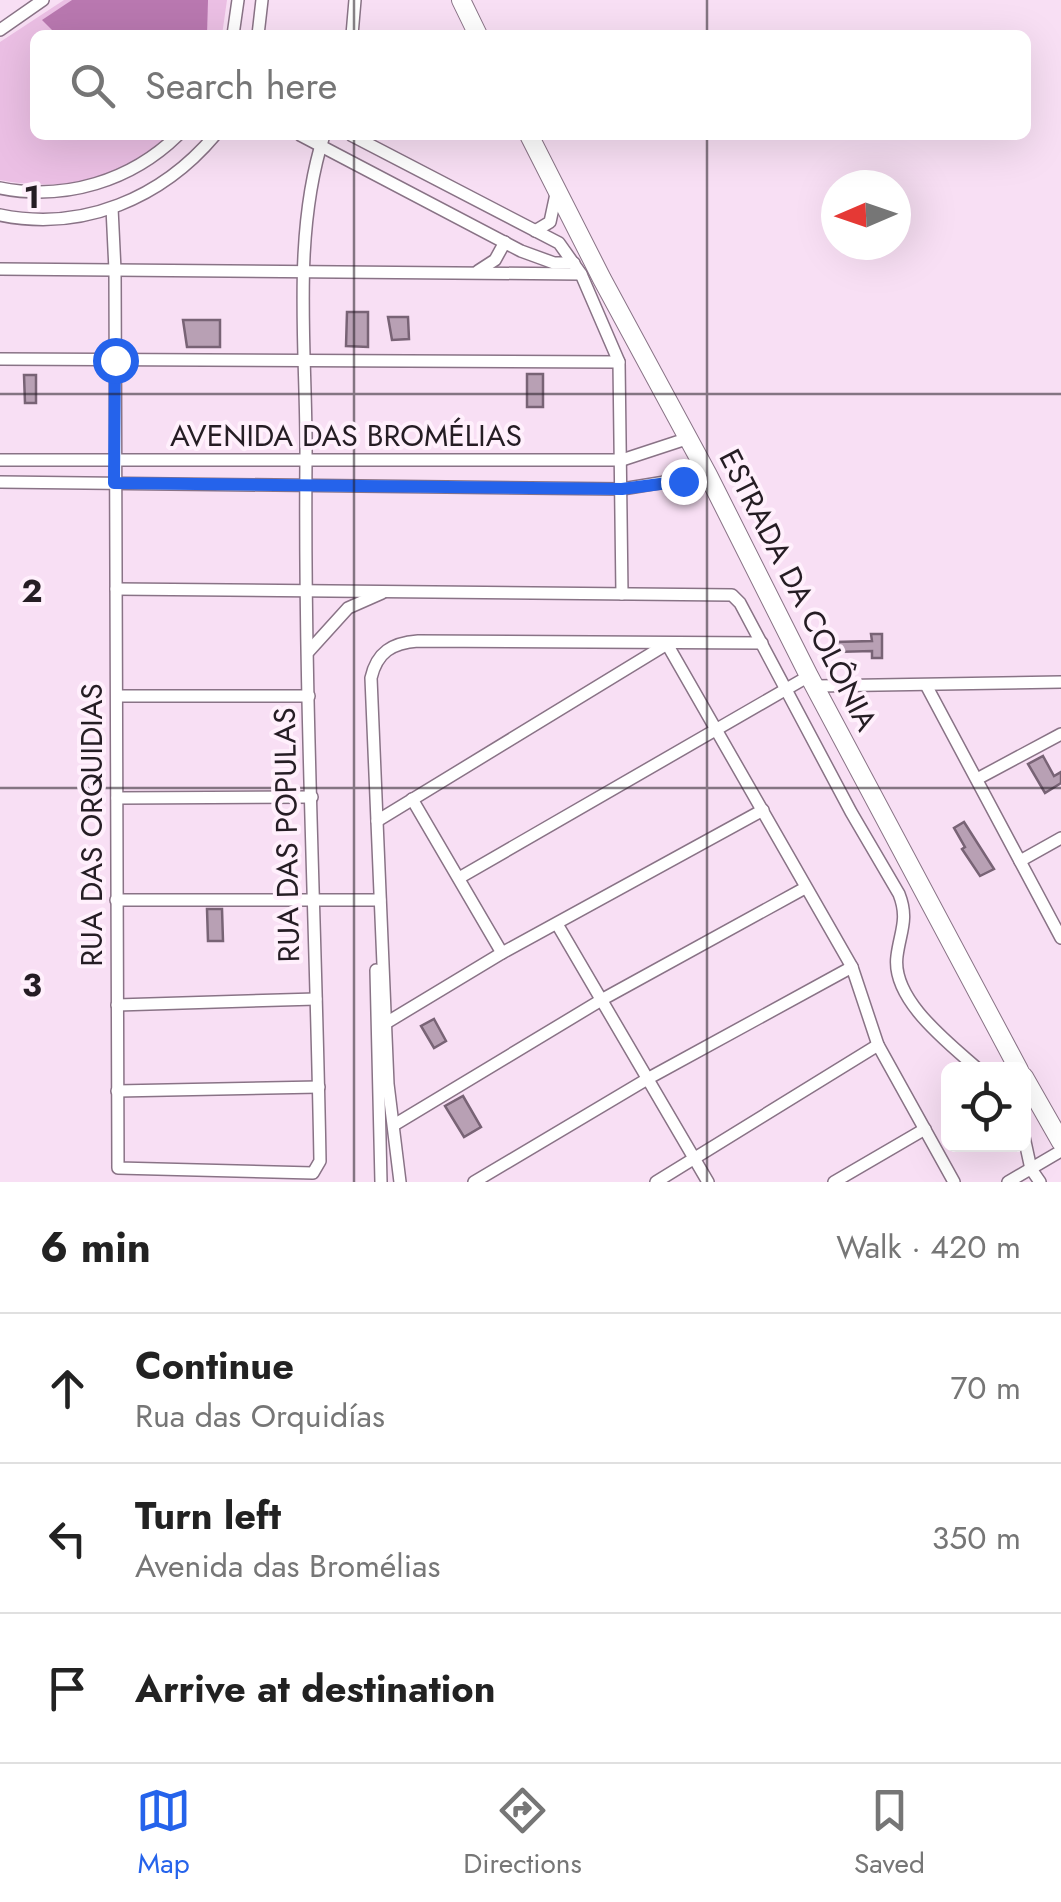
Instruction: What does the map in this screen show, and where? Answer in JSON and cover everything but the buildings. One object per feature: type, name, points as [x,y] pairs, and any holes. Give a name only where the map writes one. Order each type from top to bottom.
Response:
[{"type":"main road","points":[[460,0],[475,30]]},
{"type":"main road","name":"ESTRADA DA COLÔNIA","points":[[532,140],[1015,1062]]},
{"type":"main road","points":[[1031,1089],[1061,1142]]},
{"type":"street","points":[[0,30],[43,0]]},
{"type":"street","points":[[234,30],[238,0]]},
{"type":"street","points":[[259,30],[262,0]]},
{"type":"street","points":[[352,30],[355,0]]},
{"type":"street","points":[[0,188],[41,192],[97,184],[142,164],[172,140]]},
{"type":"street","points":[[0,215],[50,220],[112,208],[138,198],[174,176],[210,140]]},
{"type":"street","points":[[323,140],[504,242],[540,259],[577,269]]},
{"type":"street","name":"RUA DAS POPULAS","points":[[118,1168],[306,1174],[320,1167],[304,486],[304,272],[309,208],[323,140]]},
{"type":"street","points":[[360,140],[559,243],[577,269],[620,362],[622,594]]},
{"type":"street","points":[[535,231],[550,222],[556,189]]},
{"type":"street","name":"RUA DAS ORQUIDIAS","points":[[112,208],[118,1168]]},
{"type":"street","points":[[478,271],[495,260],[504,242]]},
{"type":"street","points":[[0,270],[577,269]]},
{"type":"street","points":[[0,358],[620,362]]},
{"type":"street","name":"AVENIDA DAS BROMÉLIAS","points":[[0,460],[622,460],[688,438]]},
{"type":"street","name":"AVENIDA DAS BROMÉLIAS","points":[[0,482],[622,489],[708,475]]},
{"type":"street","points":[[116,589],[727,594],[740,602],[904,906],[905,926],[896,966],[903,988],[927,1022],[970,1062]]},
{"type":"street","points":[[308,651],[348,608],[388,590]]},
{"type":"street","points":[[381,1182],[377,821],[371,678],[381,654],[418,641],[762,644]]},
{"type":"street","points":[[667,644],[852,967],[878,1045],[954,1182]]},
{"type":"street","points":[[377,821],[667,644]]},
{"type":"street","points":[[459,878],[784,689],[813,681],[1061,682]]},
{"type":"street","points":[[926,684],[1061,938]]},
{"type":"street","points":[[118,696],[309,696]]},
{"type":"street","points":[[977,779],[1061,734]]},
{"type":"street","points":[[116,798],[312,797]]},
{"type":"street","points":[[412,799],[502,952]]},
{"type":"street","points":[[386,1023],[502,952],[763,810]]},
{"type":"street","points":[[1020,861],[1061,838]]},
{"type":"street","points":[[394,1124],[603,1000],[805,888]]},
{"type":"street","points":[[116,900],[377,900]]},
{"type":"street","points":[[377,900],[388,1084],[400,1182]]},
{"type":"street","points":[[557,924],[708,1182]]},
{"type":"street","points":[[474,1182],[649,1078],[852,967]]},
{"type":"street","points":[[117,1004],[316,999]]},
{"type":"street","points":[[656,1182],[878,1045]]},
{"type":"street","points":[[117,1091],[319,1087]]},
{"type":"street","points":[[834,1182],[925,1129]]},
{"type":"street","points":[[1008,1182],[1061,1151]]},
{"type":"street","points":[[1028,1152],[1040,1182]]},
{"type":"shaded area","points":[[64,0],[227,0],[223,30],[30,30],[30,140],[166,140],[134,163],[92,179],[46,184],[0,180],[0,42]]},
{"type":"shaded area","points":[[72,0],[208,0],[207,30],[52,30],[42,20]]},
{"type":"route","points":[[115,360],[114,483],[622,489],[683,481]]}]
